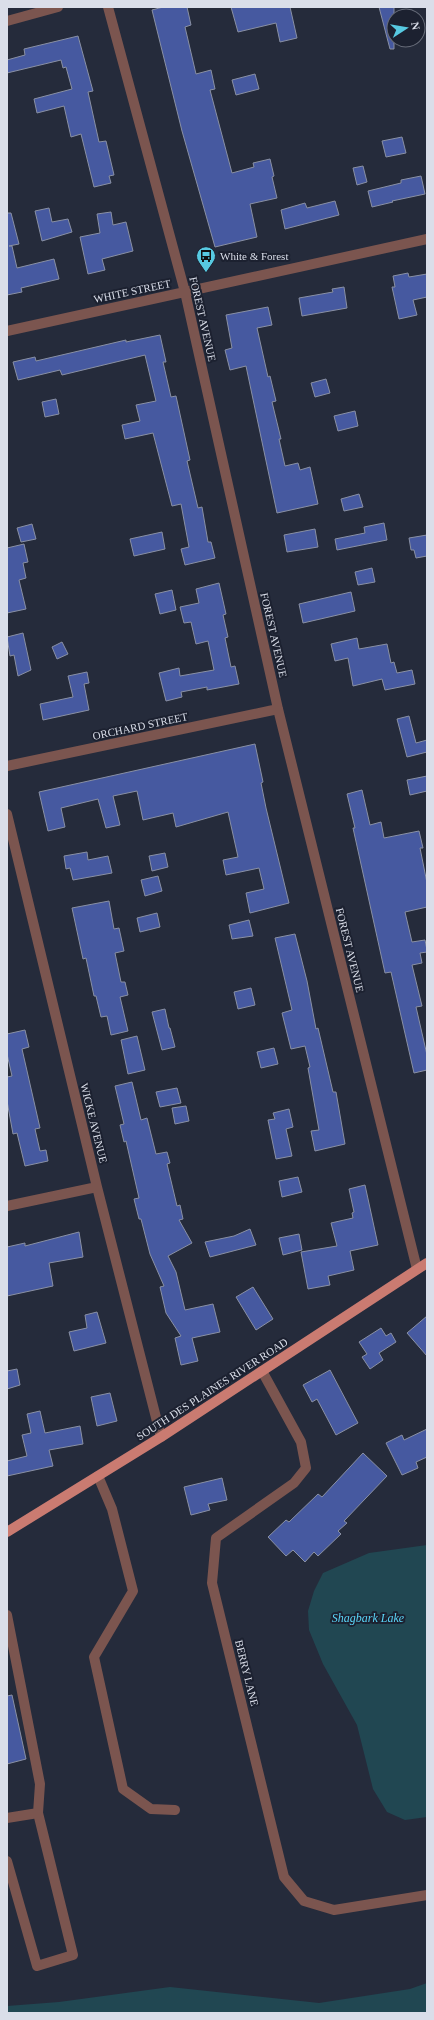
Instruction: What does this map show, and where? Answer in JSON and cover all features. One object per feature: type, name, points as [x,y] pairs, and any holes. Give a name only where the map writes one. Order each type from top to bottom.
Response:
[{"type":"main road","name":"SOUTH DES PLAINES RIVER ROAD","points":[[7,1532],[161,1437],[427,1262]]},
{"type":"street","points":[[7,21],[58,7]]},
{"type":"street","name":"FOREST AVENUE","points":[[108,7],[185,292],[278,709],[417,1269]]},
{"type":"street","name":"WHITE STREET","points":[[7,330],[427,239]]},
{"type":"street","name":"ORCHARD STREET","points":[[7,766],[278,709]]},
{"type":"street","name":"WICKE AVENUE","points":[[7,814],[97,1187],[161,1437]]},
{"type":"street","points":[[7,1206],[97,1187]]},
{"type":"street","name":"BERRY LANE","points":[[262,1371],[301,1442],[306,1468],[294,1483],[216,1538],[212,1583],[284,1877],[304,1901],[334,1910],[427,1895]]},
{"type":"street","points":[[98,1476],[112,1508],[132,1590],[94,1657],[123,1789],[151,1809],[175,1810]]},
{"type":"street","points":[[7,1615],[40,1784],[38,1813],[73,1955],[38,1966],[7,1861]]},
{"type":"street","points":[[7,1818],[38,1813]]},
{"type":"water","name":"Shagbark Lake","points":[[427,1545],[427,1817],[405,1820],[387,1812],[373,1789],[357,1725],[323,1664],[309,1630],[308,1611],[314,1591],[323,1573],[369,1553]]},
{"type":"water","points":[[427,1983],[427,2013],[7,2013],[7,2006],[59,2002],[170,1987],[319,2003],[410,1989]]},
{"type":"building","points":[[163,7],[187,7],[191,25],[185,27],[196,74],[211,70],[215,89],[210,90],[232,173],[254,167],[253,163],[270,159],[274,176],[272,177],[277,198],[250,204],[257,237],[215,247],[182,131],[152,10]]},
{"type":"building","points":[[231,7],[290,7],[297,38],[280,42],[276,23],[238,32]]},
{"type":"building","points":[[379,7],[394,7],[386,8],[386,34]]},
{"type":"building","points":[[78,36],[93,91],[88,92],[99,142],[106,141],[114,175],[109,176],[111,183],[94,187],[81,134],[71,137],[64,106],[37,113],[34,99],[72,89],[66,67],[63,68],[61,60],[7,73],[7,60],[25,55],[24,49]]},
{"type":"building","points":[[255,74],[259,89],[236,95],[232,80]]},
{"type":"building","points":[[402,137],[406,153],[386,157],[382,141]]},
{"type":"building","points":[[363,166],[367,182],[357,185],[353,168]]},
{"type":"building","points":[[421,176],[425,194],[372,207],[368,191],[401,183],[401,180]]},
{"type":"building","points":[[335,201],[339,215],[285,229],[281,210],[305,203],[307,208]]},
{"type":"building","points":[[49,208],[52,222],[68,219],[72,232],[42,241],[35,211]]},
{"type":"building","points":[[111,212],[113,225],[126,222],[133,251],[102,259],[105,270],[88,274],[80,237],[100,233],[97,214]]},
{"type":"building","points":[[7,213],[11,213],[19,244],[9,246],[12,246],[17,268],[54,259],[59,279],[21,288],[22,292],[7,295]]},
{"type":"building","points":[[408,273],[409,277],[427,274],[427,297],[413,300],[417,315],[399,319],[392,287],[395,287],[393,276]]},
{"type":"building","points":[[344,287],[347,308],[302,316],[299,298],[333,292],[332,289]]},
{"type":"building","points":[[268,307],[272,325],[257,328],[268,377],[270,376],[276,401],[272,402],[281,439],[279,439],[285,466],[298,463],[300,470],[310,467],[318,504],[277,513],[246,366],[230,370],[225,350],[232,348],[226,315]]},
{"type":"building","points":[[160,335],[166,362],[163,362],[171,397],[176,396],[190,460],[187,461],[198,508],[202,507],[208,542],[211,542],[215,558],[185,565],[181,549],[189,547],[181,504],[172,506],[153,433],[125,439],[122,425],[140,421],[136,405],[156,401],[145,355],[62,375],[60,370],[18,380],[13,362],[35,357],[36,361],[126,340],[126,342]]},
{"type":"building","points":[[326,379],[330,393],[315,397],[311,383]]},
{"type":"building","points":[[56,399],[59,414],[45,417],[42,402]]},
{"type":"building","points":[[355,411],[358,426],[338,431],[334,416]]},
{"type":"building","points":[[359,494],[363,507],[344,511],[341,499]]},
{"type":"building","points":[[384,523],[387,540],[337,550],[335,539],[365,533],[364,527]]},
{"type":"building","points":[[32,524],[36,539],[21,542],[17,528]]},
{"type":"building","points":[[315,529],[318,547],[287,552],[284,535]]},
{"type":"building","points":[[162,532],[165,549],[134,556],[130,539]]},
{"type":"building","points":[[427,535],[427,556],[416,558],[414,550],[411,550],[409,538]]},
{"type":"building","points":[[24,544],[28,562],[23,563],[26,578],[19,580],[26,609],[7,613],[7,548]]},
{"type":"building","points":[[372,568],[375,582],[358,585],[355,572]]},
{"type":"building","points":[[219,583],[226,614],[223,615],[228,637],[225,638],[231,667],[235,666],[239,684],[207,690],[207,687],[181,692],[182,697],[166,701],[159,673],[179,668],[180,676],[214,670],[208,641],[196,644],[191,622],[184,623],[180,607],[199,603],[196,589]]},
{"type":"building","points":[[172,590],[176,610],[160,614],[155,594]]},
{"type":"building","points":[[351,592],[355,611],[303,623],[299,604]]},
{"type":"building","points":[[23,633],[31,670],[18,676],[14,655],[10,656],[7,637]]},
{"type":"building","points":[[357,638],[359,649],[387,644],[391,663],[394,662],[397,673],[412,670],[415,684],[385,690],[382,679],[353,686],[348,658],[335,661],[331,644]]},
{"type":"building","points":[[62,642],[68,654],[57,659],[52,647]]},
{"type":"building","points":[[87,672],[89,683],[84,684],[89,710],[43,720],[40,704],[73,697],[68,676]]},
{"type":"building","points":[[409,716],[416,743],[427,740],[427,752],[407,757],[397,719]]},
{"type":"building","points":[[255,744],[263,782],[261,783],[266,808],[289,903],[250,913],[246,893],[264,889],[259,868],[226,875],[223,860],[238,857],[228,812],[176,827],[173,813],[143,820],[137,791],[113,796],[120,825],[106,828],[98,799],[61,808],[65,827],[48,831],[39,792]]},
{"type":"building","points":[[427,776],[427,791],[410,795],[407,780]]},
{"type":"building","points":[[362,790],[370,825],[381,822],[384,838],[419,831],[423,848],[420,848],[427,883],[427,907],[405,912],[412,942],[425,940],[427,950],[427,952],[420,953],[422,963],[412,965],[422,1006],[416,1007],[427,1055],[427,1070],[414,1073],[391,972],[385,973],[353,828],[355,828],[347,794]]},
{"type":"building","points":[[87,852],[88,860],[108,856],[112,873],[73,880],[70,868],[66,869],[64,856]]},
{"type":"building","points":[[165,853],[168,867],[152,871],[149,856]]},
{"type":"building","points":[[158,876],[162,891],[145,896],[141,880]]},
{"type":"building","points":[[109,901],[114,929],[119,928],[124,951],[115,953],[121,982],[125,982],[128,995],[120,997],[128,1031],[111,1035],[107,1016],[101,1017],[96,996],[94,996],[86,958],[83,959],[72,908]]},
{"type":"building","points":[[157,913],[160,927],[140,932],[137,918]]},
{"type":"building","points":[[249,920],[253,936],[232,939],[229,925]]},
{"type":"building","points":[[295,934],[307,981],[316,1029],[318,1028],[333,1092],[336,1092],[345,1144],[315,1151],[311,1131],[319,1130],[308,1068],[310,1067],[305,1046],[291,1049],[282,1013],[292,1010],[275,938]]},
{"type":"building","points":[[251,988],[255,1005],[238,1009],[234,992]]},
{"type":"building","points":[[165,1009],[175,1047],[162,1050],[152,1012]]},
{"type":"building","points":[[25,1030],[29,1047],[22,1049],[40,1128],[35,1129],[40,1151],[46,1150],[48,1161],[25,1166],[17,1133],[13,1134],[7,1101],[7,1077],[12,1076],[7,1054],[7,1034]]},
{"type":"building","points":[[137,1036],[145,1070],[128,1074],[121,1040]]},
{"type":"building","points":[[274,1048],[278,1064],[261,1068],[257,1052]]},
{"type":"building","points":[[132,1082],[141,1120],[147,1118],[156,1154],[167,1152],[170,1163],[167,1164],[177,1206],[180,1205],[183,1219],[179,1220],[192,1243],[168,1256],[176,1272],[185,1310],[213,1304],[220,1332],[192,1338],[198,1361],[181,1365],[175,1338],[181,1336],[166,1313],[160,1287],[164,1286],[150,1254],[141,1219],[139,1219],[134,1199],[139,1198],[126,1141],[124,1142],[120,1125],[124,1124],[115,1086]]},
{"type":"building","points":[[177,1088],[181,1103],[160,1107],[156,1092]]},
{"type":"building","points":[[186,1106],[189,1121],[175,1124],[172,1108]]},
{"type":"building","points":[[289,1109],[293,1127],[286,1129],[292,1156],[276,1159],[268,1120],[275,1119],[273,1113]]},
{"type":"building","points":[[298,1177],[302,1192],[282,1197],[279,1181]]},
{"type":"building","points":[[365,1185],[378,1245],[350,1251],[354,1270],[328,1276],[330,1285],[308,1289],[301,1252],[337,1246],[331,1223],[353,1218],[352,1213],[354,1212],[349,1189]]},
{"type":"building","points":[[250,1229],[256,1245],[210,1257],[205,1242],[234,1236]]},
{"type":"building","points":[[79,1232],[83,1257],[49,1263],[53,1286],[7,1296],[7,1247],[25,1243],[25,1246]]},
{"type":"building","points":[[299,1234],[302,1250],[283,1255],[279,1238]]},
{"type":"building","points":[[253,1287],[273,1319],[256,1330],[236,1297]]},
{"type":"building","points":[[97,1312],[106,1343],[74,1351],[69,1332],[87,1328],[85,1315]]},
{"type":"building","points":[[427,1316],[427,1356],[407,1333]]},
{"type":"building","points":[[381,1328],[386,1336],[391,1333],[396,1342],[379,1353],[383,1360],[370,1369],[362,1357],[367,1354],[359,1342]]},
{"type":"building","points":[[17,1369],[20,1385],[7,1389],[7,1371]]},
{"type":"building","points":[[330,1370],[358,1423],[336,1435],[317,1399],[312,1402],[303,1385]]},
{"type":"building","points":[[110,1393],[117,1421],[97,1426],[91,1397]]},
{"type":"building","points":[[40,1411],[45,1433],[80,1426],[83,1444],[49,1450],[53,1466],[7,1476],[7,1461],[27,1456],[22,1435],[31,1433],[27,1414]]},
{"type":"building","points":[[427,1429],[427,1457],[416,1462],[418,1468],[402,1475],[386,1443],[402,1435],[404,1440]]},
{"type":"building","points":[[363,1453],[387,1476],[344,1521],[347,1523],[338,1531],[341,1534],[318,1556],[314,1552],[305,1562],[293,1550],[286,1556],[268,1537],[286,1520],[289,1522],[318,1494],[322,1497]]},
{"type":"building","points":[[222,1478],[227,1500],[208,1504],[210,1510],[191,1515],[184,1487]]},
{"type":"building","points":[[12,1695],[26,1759],[7,1764],[7,1696]]},
{"type":"place","name":"White & Forest","points":[[206,273]]}]
